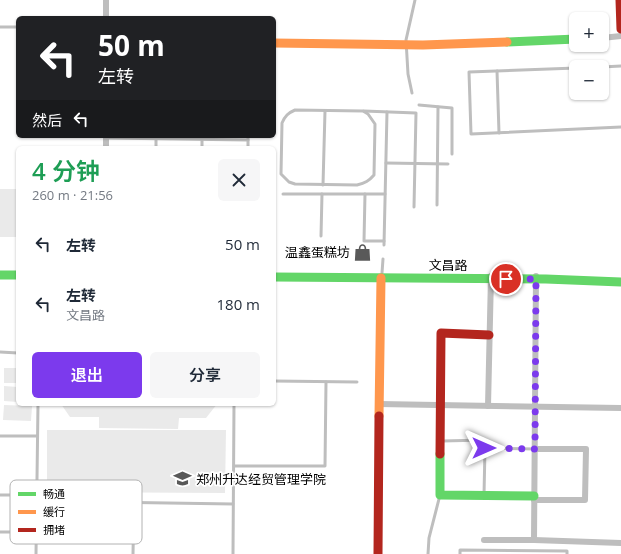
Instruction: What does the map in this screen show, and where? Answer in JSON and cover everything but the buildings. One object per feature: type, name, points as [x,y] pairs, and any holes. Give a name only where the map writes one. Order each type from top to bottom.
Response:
[{"type":"street","points":[[106,0],[106,16]]},
{"type":"street","points":[[620,0],[621,29]]},
{"type":"street","points":[[609,37],[621,36]]},
{"type":"street","points":[[276,43],[407,45],[569,39]]},
{"type":"street","points":[[0,274],[16,275]]},
{"type":"street","points":[[378,554],[381,275]]},
{"type":"street","name":"文昌路","points":[[276,277],[381,275],[536,277],[621,282]]},
{"type":"street","points":[[488,406],[491,277]]},
{"type":"street","points":[[534,540],[536,277]]},
{"type":"street","points":[[489,334],[441,333],[440,495],[484,495],[585,500],[586,449],[535,449]]},
{"type":"street","points":[[379,404],[621,408]]},
{"type":"street","points":[[484,540],[621,543]]},
{"type":"lane","points":[[412,93],[408,74],[406,40],[415,0]]},
{"type":"lane","points":[[0,27],[16,27]]},
{"type":"lane","points":[[609,67],[621,66]]},
{"type":"lane","points":[[569,68],[469,72],[471,134],[621,127]]},
{"type":"lane","points":[[497,71],[499,133]]},
{"type":"lane","points":[[420,105],[452,108],[452,154]]},
{"type":"lane","points":[[437,205],[438,107]]},
{"type":"lane","points":[[363,111],[372,118],[375,124],[374,175],[365,183],[357,185],[295,184],[289,182],[281,174],[282,123],[289,112],[295,110],[325,110],[363,111],[416,113],[414,207]]},
{"type":"lane","points":[[323,185],[325,110]]},
{"type":"lane","points":[[384,245],[387,112]]},
{"type":"lane","points":[[202,138],[248,140],[248,146]]},
{"type":"lane","points":[[386,163],[448,164]]},
{"type":"lane","points":[[283,194],[385,194]]},
{"type":"lane","points":[[321,236],[322,194]]},
{"type":"lane","points":[[365,194],[364,241],[384,241]]},
{"type":"lane","points":[[381,275],[383,259]]},
{"type":"lane","points":[[0,352],[16,353]]},
{"type":"lane","points":[[276,382],[357,382]]},
{"type":"lane","points":[[234,466],[325,466],[326,382]]},
{"type":"lane","points":[[36,480],[38,406]]},
{"type":"lane","points":[[233,554],[234,406]]},
{"type":"lane","points":[[0,436],[37,436]]},
{"type":"lane","points":[[440,441],[485,440],[484,495]]},
{"type":"lane","points":[[484,448],[535,449]]},
{"type":"lane","points":[[428,554],[429,538],[440,495]]},
{"type":"lane","points":[[142,502],[233,504]]},
{"type":"lane","points":[[133,544],[133,554]]},
{"type":"lane","points":[[460,554],[460,550],[567,551],[567,554]]},
{"type":"shaded area","points":[[0,189],[16,189],[16,237],[0,237]]},
{"type":"shaded area","points":[[4,368],[16,368],[16,383],[4,383]]},
{"type":"shaded area","points":[[4,386],[16,387],[16,402],[4,401]]},
{"type":"shaded area","points":[[4,405],[32,406],[31,421],[3,420]]},
{"type":"shaded area","points":[[62,406],[215,406],[206,418],[179,418],[178,429],[99,428],[99,417],[70,417]]},
{"type":"shaded area","points":[[47,430],[226,430],[225,493],[142,493],[142,480],[47,480]]},
{"type":"traffic: fast","points":[[507,42],[569,39]]},
{"type":"traffic: fast","points":[[0,275],[16,275]]},
{"type":"traffic: fast","points":[[276,277],[546,279],[621,282]]},
{"type":"traffic: fast","points":[[440,454],[440,495],[534,496]]},
{"type":"traffic: slow","points":[[276,43],[423,45],[507,42]]},
{"type":"traffic: slow","points":[[379,416],[381,278]]},
{"type":"traffic: jam","points":[[620,0],[621,29]]},
{"type":"traffic: jam","points":[[440,454],[441,333],[489,335]]},
{"type":"traffic: jam","points":[[378,554],[379,416]]},
{"type":"place","name":"温鑫蛋糕坊","points":[[363,252]]},
{"type":"place","name":"郑州升达经贸管理学院","points":[[183,479]]},
{"type":"route","points":[[484,448],[535,449],[534,406],[536,279],[506,279]]}]
